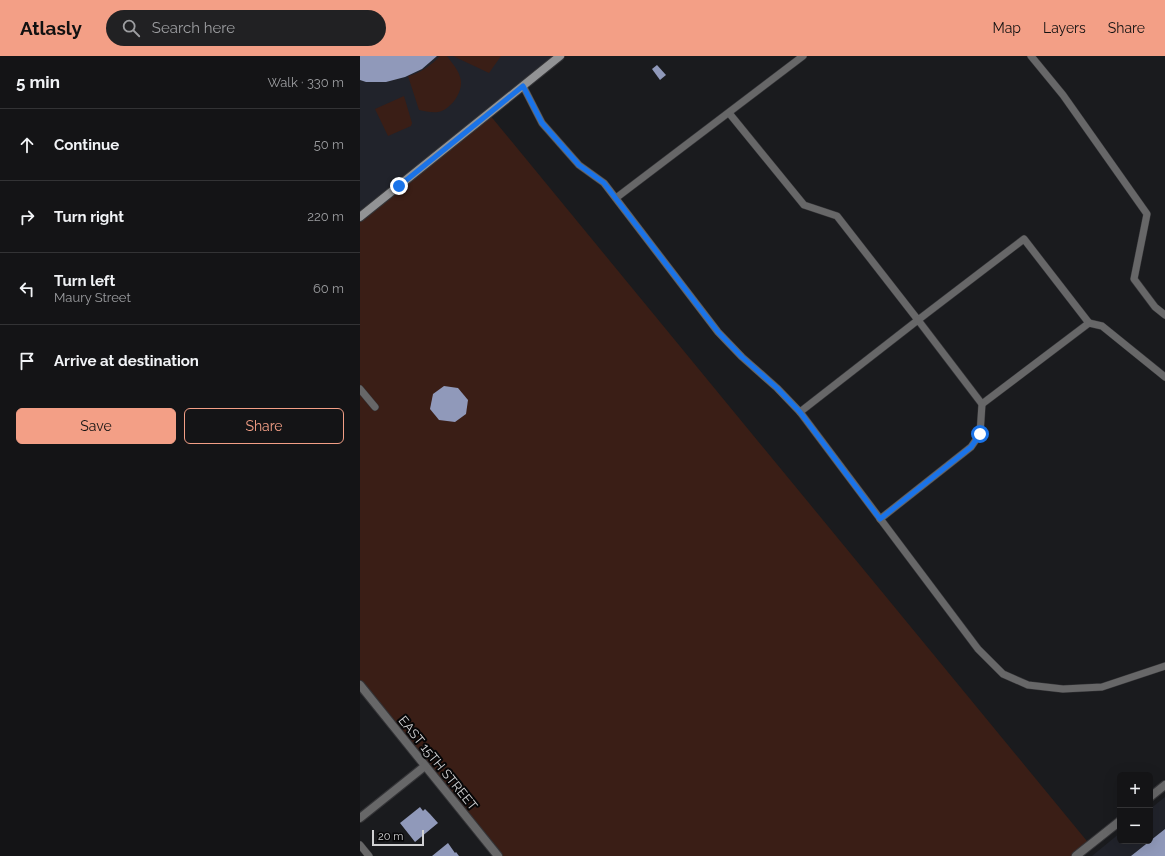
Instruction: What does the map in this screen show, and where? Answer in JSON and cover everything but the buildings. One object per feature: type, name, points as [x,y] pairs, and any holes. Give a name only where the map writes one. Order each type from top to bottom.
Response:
[{"type":"street","points":[[360,217],[560,56]]},
{"type":"street","name":"EAST 15TH STREET","points":[[360,685],[498,856]]},
{"type":"street","points":[[360,818],[425,766]]},
{"type":"street","points":[[1153,795],[1165,785]]},
{"type":"street","points":[[1076,856],[1117,823]]},
{"type":"lane","points":[[616,198],[803,56]]},
{"type":"lane","points":[[1031,56],[1064,95],[1147,214],[1134,279],[1155,307],[1165,314]]},
{"type":"lane","points":[[523,86],[542,123],[579,165],[604,183],[718,332],[800,412],[978,649],[1003,674],[1028,685],[1062,689],[1102,687],[1165,666]]},
{"type":"lane","points":[[729,112],[804,205],[837,216],[982,404],[980,434],[971,447],[880,519]]},
{"type":"lane","points":[[800,412],[1024,239],[1089,323],[1102,326],[1165,377]]},
{"type":"lane","points":[[982,404],[1089,323]]},
{"type":"lane","points":[[360,388],[375,407]]},
{"type":"lane","points":[[360,845],[368,856]]},
{"type":"shaded area","points":[[360,56],[561,56],[360,217]]},
{"type":"shaded area","points":[[440,56],[447,56],[458,71],[461,82],[459,93],[448,108],[438,112],[419,110],[408,76],[426,68]]},
{"type":"shaded area","points":[[453,56],[501,56],[489,73]]},
{"type":"shaded area","points":[[404,96],[412,123],[411,126],[388,136],[375,109]]},
{"type":"shaded area","points":[[489,114],[1091,846],[1078,856],[499,856],[360,684],[360,217]]},
{"type":"shaded area","points":[[1165,797],[1165,856],[1092,856],[1117,835],[1117,844],[1153,844],[1153,807]]},
{"type":"route","points":[[399,186],[523,86],[542,123],[579,165],[604,183],[718,332],[800,412],[880,519],[971,447],[980,434]]}]
